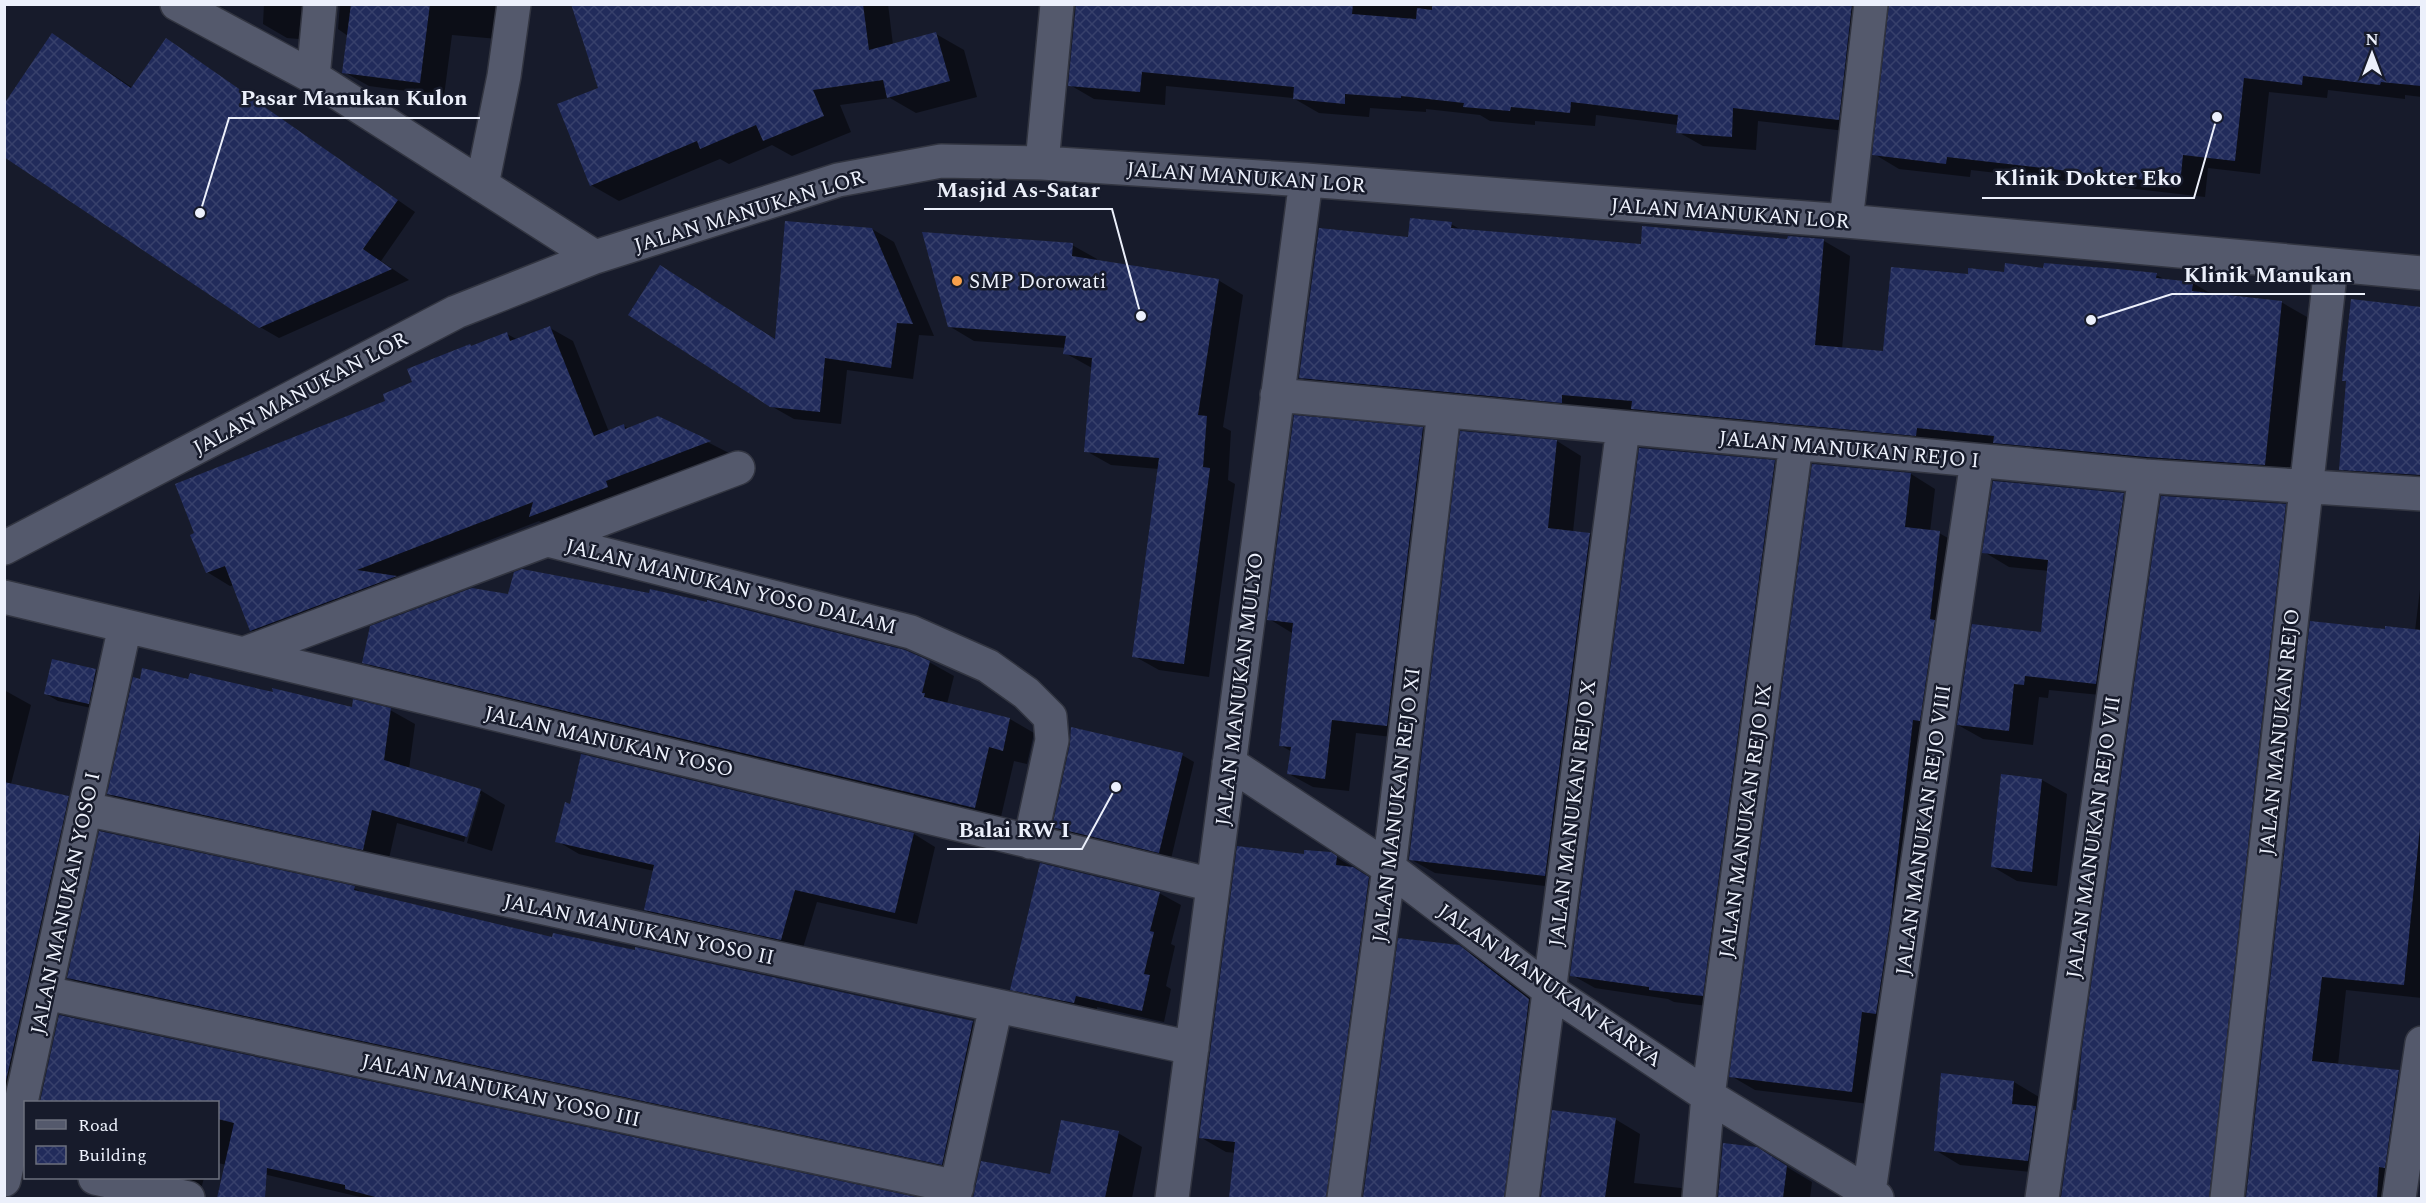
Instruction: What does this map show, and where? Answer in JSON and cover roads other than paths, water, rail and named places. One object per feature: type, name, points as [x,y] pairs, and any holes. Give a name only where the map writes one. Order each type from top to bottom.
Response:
[{"type":"street","points":[[177,4],[313,77],[595,257]]},
{"type":"street","points":[[313,77],[320,4]]},
{"type":"street","points":[[482,185],[504,76],[514,4]]},
{"type":"street","points":[[1042,163],[1057,4]]},
{"type":"street","points":[[1846,221],[1871,4]]},
{"type":"street","name":"JALAN MANUKAN LOR","points":[[4,548],[456,312],[595,257],[838,180],[941,161],[1042,163],[1306,180],[1846,221],[2421,273]]},
{"type":"street","name":"JALAN MANUKAN MULYO","points":[[1172,1198],[1306,180]]},
{"type":"street","name":"JALAN MANUKAN REJO","points":[[2227,1198],[2331,266]]},
{"type":"street","name":"JALAN MANUKAN REJO I","points":[[1277,395],[2145,476],[2421,494]]},
{"type":"street","name":"JALAN MANUKAN REJO XI","points":[[1344,1198],[1389,868],[1443,411]]},
{"type":"street","name":"JALAN MANUKAN REJO X","points":[[1522,1198],[1623,428]]},
{"type":"street","name":"JALAN MANUKAN REJO IX","points":[[1699,1198],[1708,1096],[1796,444]]},
{"type":"street","name":"JALAN MANUKAN REJO VIII","points":[[1871,1197],[1977,461]]},
{"type":"street","points":[[548,540],[738,468]]},
{"type":"street","name":"JALAN MANUKAN REJO VII","points":[[2042,1198],[2145,476]]},
{"type":"street","name":"JALAN MANUKAN YOSO DALAM","points":[[243,654],[548,540],[911,632],[988,666],[1026,693],[1050,717],[1052,740],[1030,842]]},
{"type":"street","name":"JALAN MANUKAN YOSO","points":[[4,597],[1213,885]]},
{"type":"street","name":"JALAN MANUKAN YOSO I","points":[[26,1101],[46,993],[125,626]]},
{"type":"street","name":"JALAN MANUKAN KARYA","points":[[1229,763],[1389,868],[1549,990],[1708,1096],[1871,1197]]},
{"type":"street","name":"JALAN MANUKAN YOSO II","points":[[86,809],[1192,1048]]},
{"type":"street","name":"JALAN MANUKAN YOSO III","points":[[46,993],[956,1193]]},
{"type":"street","points":[[956,1193],[996,1006]]},
{"type":"street","points":[[2399,1198],[2421,1043]]},
{"type":"street","name":"JALAN MANUKAN YOSO I","points":[[13,1167],[24,1109]]},
{"type":"street","points":[[100,1179],[188,1198]]},
{"type":"place","name":"Klinik Dokter Eko","points":[[2217,117]]},
{"type":"place","name":"Pasar Manukan Kulon","points":[[200,213]]},
{"type":"place","name":"SMP Dorowati","points":[[957,281]]},
{"type":"place","name":"Masjid As-Satar","points":[[1141,316]]},
{"type":"place","name":"Klinik Manukan","points":[[2091,320]]},
{"type":"place","name":"Balai RW I","points":[[1116,787]]}]
